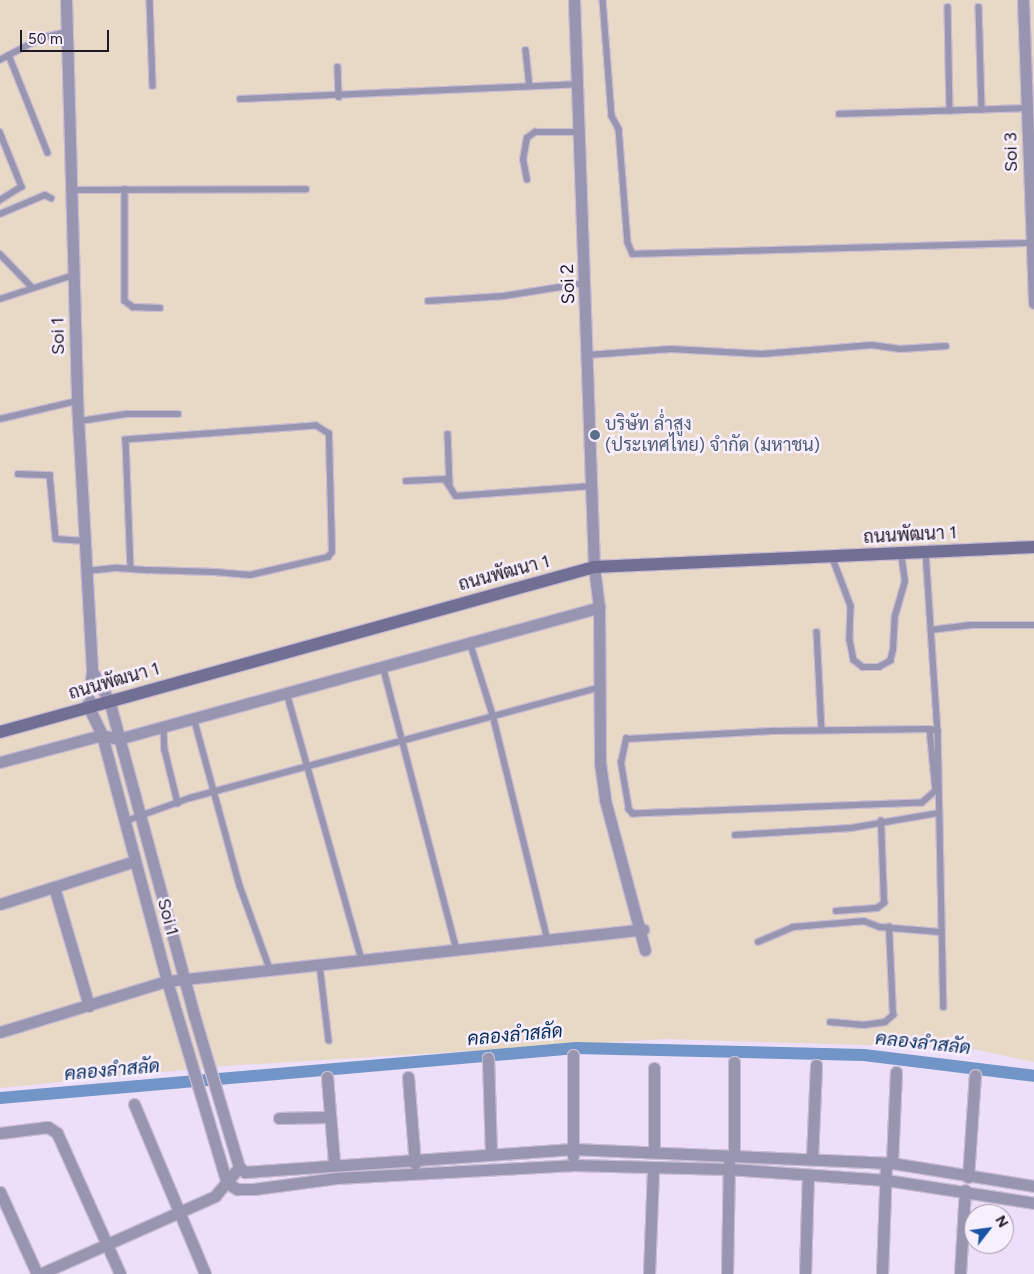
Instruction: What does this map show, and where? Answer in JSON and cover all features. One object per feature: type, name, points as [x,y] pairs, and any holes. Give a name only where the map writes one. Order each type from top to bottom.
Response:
[{"type":"main road","name":"ถนนพัฒนา 1","points":[[0,732],[109,700],[594,567],[1034,547]]},
{"type":"street","name":"Soi 1","points":[[66,0],[77,401],[80,421],[92,671],[88,706],[102,735],[167,981],[221,1172],[227,1183]]},
{"type":"street","name":"Soi 2","points":[[574,0],[594,486],[594,567],[599,607],[597,688],[605,800],[627,892],[643,929],[645,950]]},
{"type":"street","name":"Soi 3","points":[[1022,0],[1034,303]]},
{"type":"street","points":[[0,762],[102,735],[118,739],[599,607]]},
{"type":"street","name":"Soi 1","points":[[92,671],[109,700],[118,739],[239,1167]]},
{"type":"street","points":[[0,904],[134,861]]},
{"type":"street","points":[[54,887],[89,1006]]},
{"type":"street","points":[[0,1032],[167,981],[270,971],[456,948],[548,941],[643,929]]},
{"type":"street","points":[[574,1055],[574,1165]]},
{"type":"street","points":[[488,1058],[491,1152]]},
{"type":"street","points":[[727,1274],[733,1154],[734,1062]]},
{"type":"street","points":[[812,1158],[816,1065]]},
{"type":"street","points":[[654,1068],[654,1151]]},
{"type":"street","points":[[882,1274],[892,1164],[896,1072]]},
{"type":"street","points":[[968,1177],[975,1075]]},
{"type":"street","points":[[327,1077],[328,1117],[334,1164]]},
{"type":"street","points":[[408,1077],[416,1173]]},
{"type":"street","points":[[134,1104],[205,1274]]},
{"type":"street","points":[[279,1118],[328,1117]]},
{"type":"street","points":[[0,1133],[48,1127],[57,1133],[120,1274]]},
{"type":"street","points":[[0,1192],[38,1274],[108,1246],[215,1196],[239,1167],[245,1172],[259,1172],[334,1164],[491,1152],[573,1149],[733,1154],[892,1164],[1034,1186]]},
{"type":"street","points":[[227,1183],[237,1188],[254,1189],[416,1173],[574,1165],[732,1169],[890,1180],[968,1190],[1034,1203]]},
{"type":"street","points":[[650,1274],[653,1168]]},
{"type":"street","points":[[732,1169],[733,1274]]},
{"type":"street","points":[[804,1274],[811,1175]]},
{"type":"street","points":[[810,1274],[811,1175]]},
{"type":"street","points":[[888,1274],[890,1180]]},
{"type":"street","points":[[960,1274],[968,1190]]},
{"type":"street","points":[[965,1274],[968,1190]]},
{"type":"lane","points":[[150,0],[153,86]]},
{"type":"lane","points":[[603,0],[612,116],[619,129],[628,243],[633,254],[1031,242]]},
{"type":"lane","points":[[948,7],[950,111]]},
{"type":"lane","points":[[979,7],[982,110]]},
{"type":"lane","points":[[0,60],[40,38],[66,32]]},
{"type":"lane","points":[[526,50],[530,86]]},
{"type":"lane","points":[[9,55],[48,153]]},
{"type":"lane","points":[[338,67],[339,97]]},
{"type":"lane","points":[[240,99],[339,97],[577,84]]},
{"type":"lane","points":[[839,114],[1027,108]]},
{"type":"lane","points":[[0,132],[22,187],[0,201]]},
{"type":"lane","points":[[527,180],[523,160],[527,138],[536,132],[579,132]]},
{"type":"lane","points":[[125,189],[125,301],[133,307],[160,308]]},
{"type":"lane","points":[[71,190],[306,189]]},
{"type":"lane","points":[[0,214],[45,195],[51,198]]},
{"type":"lane","points":[[0,254],[32,287]]},
{"type":"lane","points":[[0,299],[74,274]]},
{"type":"lane","points":[[428,301],[504,296],[585,283]]},
{"type":"lane","points":[[588,355],[671,349],[762,354],[872,345],[900,349],[946,346]]},
{"type":"lane","points":[[0,419],[77,401]]},
{"type":"lane","points":[[80,421],[127,414],[178,414]]},
{"type":"lane","points":[[86,571],[131,568],[250,575],[328,557],[332,552],[329,434],[316,426],[126,440],[131,568]]},
{"type":"lane","points":[[448,434],[450,485]]},
{"type":"lane","points":[[18,474],[50,475],[54,480],[56,539],[85,541]]},
{"type":"lane","points":[[406,481],[445,479],[456,496],[594,486]]},
{"type":"lane","points":[[926,552],[938,731],[940,932],[944,1007]]},
{"type":"lane","points":[[832,556],[851,606],[850,640],[854,660],[864,667],[878,667],[890,661],[893,650],[895,616],[904,582],[901,553]]},
{"type":"lane","points":[[931,630],[971,625],[1034,625]]},
{"type":"lane","points":[[817,632],[822,730]]},
{"type":"lane","points":[[470,642],[493,715],[548,941]]},
{"type":"lane","points":[[383,666],[456,948]]},
{"type":"lane","points":[[126,821],[178,803],[309,766],[597,688]]},
{"type":"lane","points":[[287,693],[362,959]]},
{"type":"lane","points":[[194,718],[217,792],[240,886],[270,971]]},
{"type":"lane","points":[[164,726],[164,750],[178,803]]},
{"type":"lane","points":[[930,729],[936,791],[922,803],[633,814],[629,810],[621,763],[626,739],[822,730],[930,729],[938,731]]},
{"type":"lane","points":[[735,835],[851,828],[881,821],[939,813]]},
{"type":"lane","points":[[836,911],[877,908],[884,903],[881,821]]},
{"type":"lane","points":[[758,942],[792,927],[864,921],[889,927],[940,932]]},
{"type":"lane","points":[[830,1022],[864,1025],[885,1022],[893,1016],[889,927]]},
{"type":"lane","points":[[320,965],[329,1040]]},
{"type":"shaded area","points":[[0,0],[1034,0],[1034,1062],[968,1048],[665,1039],[224,1066],[0,1088]]},
{"type":"waterway","name":"คลองลำสลัด","points":[[0,1098],[576,1048],[864,1055],[1034,1076]]},
{"type":"place","name":"บริษัท ล่ำสูง (ประเทศไทย) จำกัด (มหาชน)","points":[[595,435]]}]
